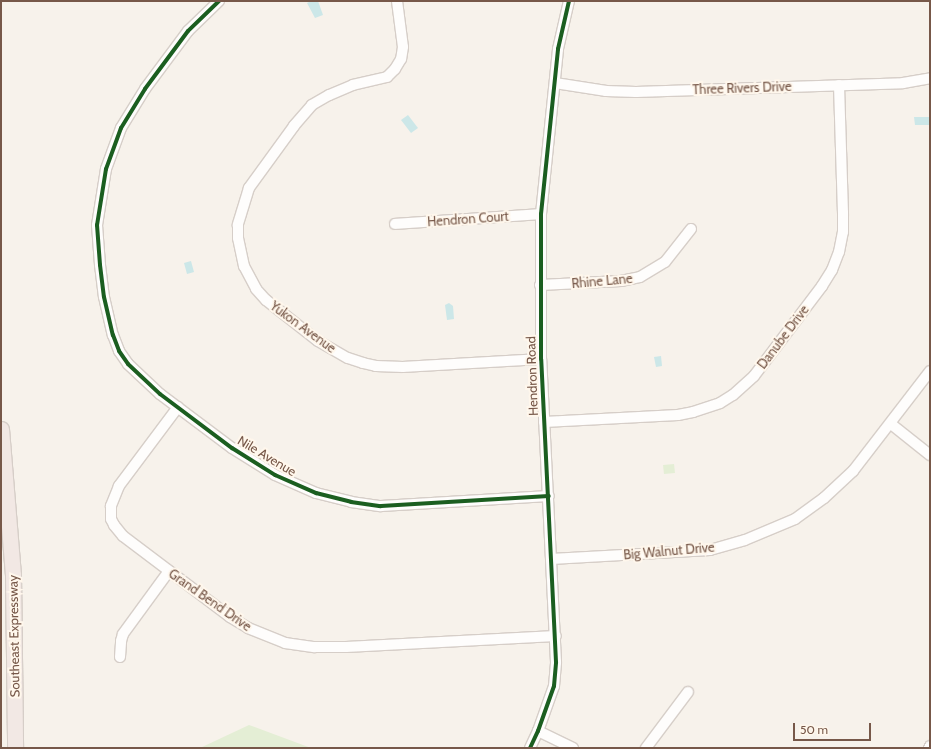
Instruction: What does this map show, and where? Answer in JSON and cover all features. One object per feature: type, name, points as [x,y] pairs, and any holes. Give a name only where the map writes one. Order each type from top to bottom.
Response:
[{"type":"highway","name":"Southeast Expressway","points":[[1,429],[13,575],[15,748]]},
{"type":"street","name":"Nile Avenue","points":[[218,1],[188,31],[145,89],[122,128],[106,169],[101,194],[98,225],[100,265],[104,297],[113,335],[119,351],[128,364],[148,385],[232,448],[275,475],[316,493],[351,502],[381,506],[549,496]]},
{"type":"street","name":"Yukon Avenue","points":[[397,1],[403,47],[401,59],[395,69],[387,77],[353,85],[329,95],[308,109],[249,188],[240,211],[238,225],[238,238],[244,266],[256,289],[266,300],[318,341],[348,358],[376,366],[388,367],[541,358]]},
{"type":"street","name":"Hendron Road","points":[[530,748],[538,731],[554,686],[556,636],[541,358],[541,214],[558,50],[569,1]]},
{"type":"street","name":"Three Rivers Drive","points":[[555,83],[606,91],[636,92],[903,83],[930,78]]},
{"type":"street","name":"Danube Drive","points":[[544,422],[678,415],[693,412],[720,403],[733,395],[754,376],[822,286],[832,270],[839,252],[843,232],[840,85]]},
{"type":"street","name":"Hendron Court","points":[[395,224],[541,214]]},
{"type":"street","name":"Rhine Lane","points":[[540,285],[621,281],[640,277],[666,262],[691,229]]},
{"type":"street","name":"Big Walnut Drive","points":[[552,559],[710,550],[745,540],[795,520],[824,498],[853,471],[930,372]]},
{"type":"street","name":"Grand Bend Drive","points":[[178,407],[119,486],[113,498],[110,512],[111,519],[118,531],[230,617],[248,628],[272,639],[302,646],[346,647],[556,636]]},
{"type":"street","points":[[891,424],[930,455]]},
{"type":"street","points":[[120,657],[121,641],[124,634],[169,571]]},
{"type":"street","points":[[646,748],[688,692]]},
{"type":"street","points":[[538,731],[573,748]]},
{"type":"green space","points":[[674,464],[675,473],[664,474],[663,465]]},
{"type":"green space","points":[[249,725],[311,748],[200,748]]},
{"type":"water","points":[[311,1],[318,1],[323,15],[315,18],[307,3]]},
{"type":"water","points":[[408,115],[418,128],[411,133],[401,120]]},
{"type":"water","points":[[914,117],[929,117],[930,125],[915,125]]},
{"type":"water","points":[[191,261],[194,272],[187,274],[184,263]]},
{"type":"water","points":[[449,303],[453,306],[454,319],[447,320],[445,305]]},
{"type":"water","points":[[661,356],[662,366],[656,367],[654,357]]},
{"type":"cycle path","points":[[219,1],[188,31],[145,89],[121,128],[106,169],[97,225],[104,297],[113,335],[119,351],[128,364],[160,394],[232,448],[275,475],[316,493],[351,502],[381,506],[549,496]]},
{"type":"cycle path","points":[[530,748],[538,731],[554,686],[556,662],[541,359],[541,214],[558,49],[569,1]]}]
